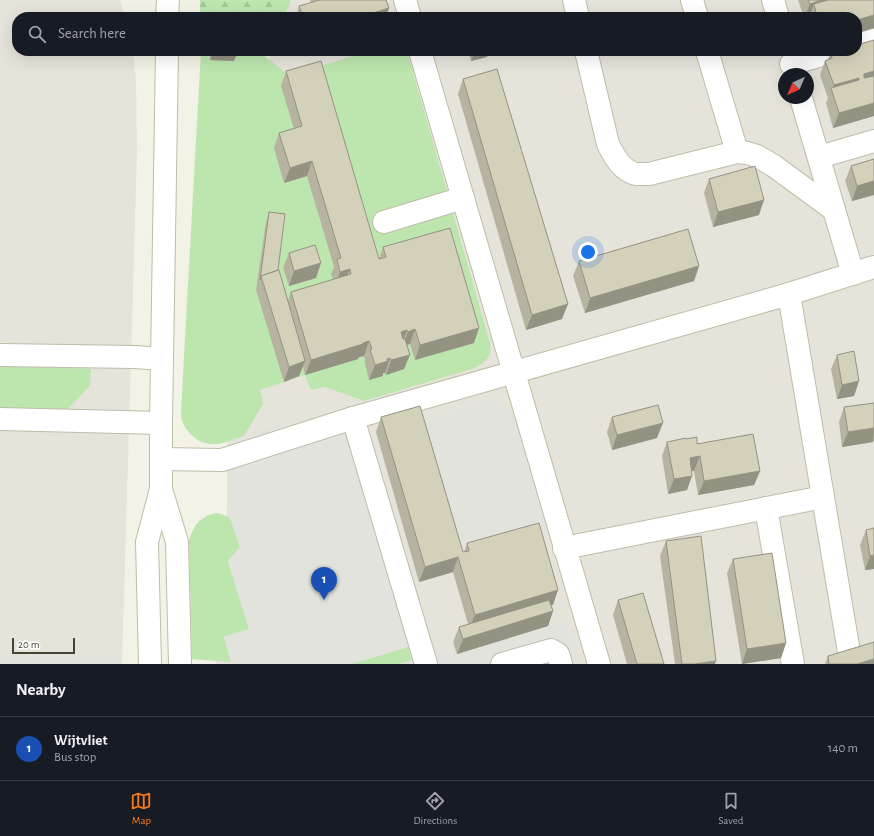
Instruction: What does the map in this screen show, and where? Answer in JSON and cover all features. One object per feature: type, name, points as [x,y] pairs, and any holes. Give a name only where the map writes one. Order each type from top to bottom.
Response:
[{"type":"street","points":[[167,12],[168,0]]},
{"type":"street","points":[[405,0],[409,12]]},
{"type":"street","points":[[574,0],[577,12]]},
{"type":"street","points":[[692,0],[696,12]]},
{"type":"street","points":[[773,0],[777,12]]},
{"type":"street","points":[[862,44],[874,40]]},
{"type":"street","points":[[150,664],[147,542],[161,489],[167,56]]},
{"type":"street","points":[[421,56],[599,664]]},
{"type":"street","points":[[587,56],[608,144],[615,157],[623,167],[635,174],[649,174],[737,152],[747,152],[774,166],[834,210]]},
{"type":"street","points":[[708,56],[737,152]]},
{"type":"street","points":[[791,63],[817,56]]},
{"type":"street","points":[[803,104],[853,274]]},
{"type":"street","points":[[819,157],[874,141]]},
{"type":"street","points":[[384,222],[463,198]]},
{"type":"street","points":[[161,459],[222,460],[353,418],[789,294],[874,268]]},
{"type":"street","points":[[789,294],[851,664]]},
{"type":"street","points":[[0,355],[162,358]]},
{"type":"street","points":[[353,418],[426,664]]},
{"type":"street","points":[[0,419],[161,423]]},
{"type":"street","points":[[161,489],[177,542],[180,664]]},
{"type":"street","points":[[564,548],[823,497]]},
{"type":"street","points":[[766,508],[793,664]]},
{"type":"street","points":[[502,664],[551,650],[558,654],[561,664]]},
{"type":"shaded area","points":[[0,0],[120,0],[124,12],[12,12],[12,56],[133,56],[136,83],[137,152],[122,664],[0,664]]},
{"type":"shaded area","points":[[291,0],[874,0],[874,664],[216,664],[227,508],[228,402],[270,56],[862,56],[862,12],[286,12]]},
{"type":"shaded area","points":[[486,401],[502,405],[513,415],[548,532],[462,558],[415,421]]},
{"type":"shaded area","points":[[341,409],[408,647],[351,664],[232,664],[224,637],[249,629],[228,561],[240,547],[227,508],[227,442]]},
{"type":"shaded area","points":[[566,621],[579,664],[398,664],[456,649],[458,654]]},
{"type":"shaded area","points":[[0,655],[122,656],[122,664],[0,664]]},
{"type":"green space","points":[[200,0],[291,0],[286,12],[200,12]]},
{"type":"green space","points":[[201,56],[264,56],[290,76],[352,56],[408,56],[490,343],[488,358],[475,368],[364,401],[325,387],[311,390],[305,375],[260,390],[263,404],[244,436],[221,443],[204,443],[192,435],[185,427],[181,416]]},
{"type":"green space","points":[[0,366],[91,369],[90,386],[65,412],[0,408]]},
{"type":"green space","points":[[216,513],[230,518],[240,547],[228,561],[249,629],[224,637],[231,662],[192,659],[189,542],[198,523],[205,517]]},
{"type":"green space","points":[[408,647],[412,660],[398,664],[351,664]]},
{"type":"building","points":[[320,0],[386,0],[389,8],[376,12],[301,12],[299,6]]},
{"type":"building","points":[[808,0],[821,0],[810,4]]},
{"type":"building","points":[[828,0],[874,0],[874,15],[862,19],[862,12],[816,12],[814,4]]},
{"type":"building","points":[[874,40],[874,71],[864,74],[864,78],[874,76],[874,103],[839,113],[831,88],[859,80],[859,78],[834,85],[825,61],[832,58],[832,56],[862,56],[862,44]]},
{"type":"building","points":[[321,61],[379,259],[386,257],[383,247],[450,228],[479,328],[420,345],[415,329],[408,332],[407,330],[401,332],[410,355],[391,360],[390,358],[387,359],[388,361],[375,365],[369,341],[311,360],[291,292],[351,274],[350,269],[340,272],[337,259],[341,258],[312,161],[290,168],[279,133],[302,126],[286,71]]},
{"type":"building","points":[[497,69],[568,304],[532,315],[463,79]]},
{"type":"building","points":[[874,159],[874,181],[857,186],[851,166]]},
{"type":"building","points":[[755,166],[764,200],[718,212],[709,179]]},
{"type":"building","points":[[269,212],[285,214],[278,270],[261,276],[260,280]]},
{"type":"building","points":[[688,229],[699,266],[590,298],[579,261]]},
{"type":"building","points":[[315,245],[321,263],[294,271],[289,253]]},
{"type":"building","points":[[279,270],[305,361],[289,367],[261,276]]},
{"type":"building","points":[[854,351],[859,381],[842,385],[837,355]]},
{"type":"building","points":[[874,403],[874,428],[848,432],[844,407]]},
{"type":"building","points":[[658,405],[663,423],[617,435],[612,417]]},
{"type":"building","points":[[420,406],[463,552],[469,551],[467,543],[539,523],[558,590],[475,615],[458,557],[425,567],[381,417]]},
{"type":"building","points":[[753,434],[760,471],[704,481],[700,456],[690,458],[692,476],[674,479],[667,442],[697,437],[697,444]]},
{"type":"building","points":[[874,528],[874,555],[870,556],[866,530]]},
{"type":"building","points":[[701,536],[716,661],[682,664],[666,541]]},
{"type":"building","points":[[772,553],[786,643],[747,649],[733,559]]},
{"type":"building","points":[[643,593],[664,664],[637,664],[618,600]]},
{"type":"building","points":[[549,600],[553,611],[463,639],[459,627]]},
{"type":"building","points":[[874,642],[874,659],[857,664],[829,664],[828,656]]},
{"type":"place","name":"Wijtvliet","points":[[324,600]]}]
